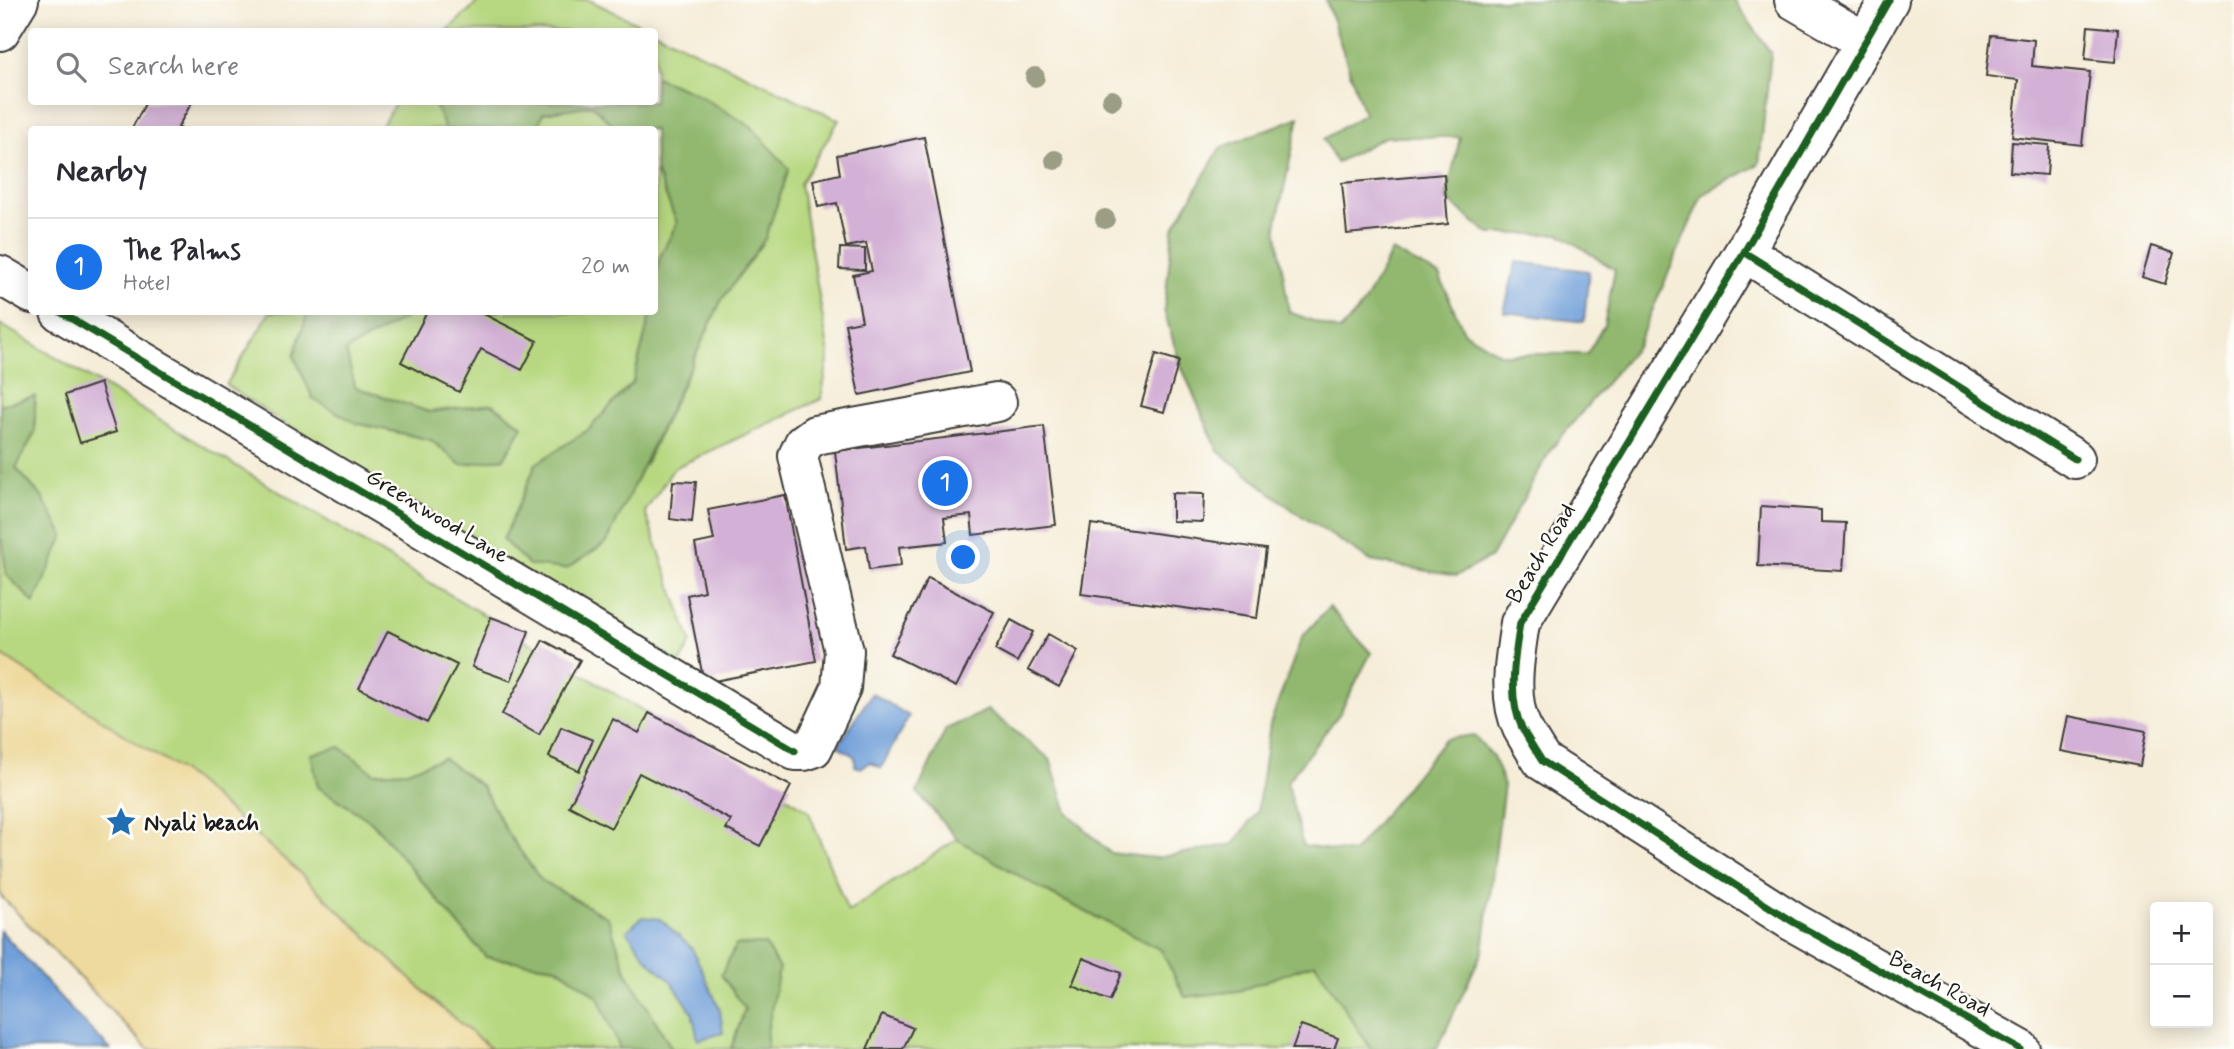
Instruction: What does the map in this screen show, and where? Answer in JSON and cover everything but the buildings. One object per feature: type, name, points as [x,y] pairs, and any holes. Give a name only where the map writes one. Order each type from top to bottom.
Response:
[{"type":"street","points":[[0,31],[19,0]]},
{"type":"street","points":[[1794,0],[1864,41]]},
{"type":"street","name":"Beach Road","points":[[1889,0],[1744,252],[1520,623],[1513,668],[1516,704],[1521,725],[1542,761],[1793,922],[2020,1049]]},
{"type":"street","points":[[1744,252],[2074,459]]},
{"type":"street","points":[[0,275],[28,292]]},
{"type":"street","name":"Greenwood Lane","points":[[65,315],[795,751],[813,748],[841,688],[844,651],[798,456],[804,443],[815,435],[843,428],[997,402]]},
{"type":"green space","points":[[480,0],[589,0],[647,28],[450,28]]},
{"type":"green space","points":[[1326,0],[1734,0],[1771,53],[1759,164],[1702,195],[1637,346],[1551,449],[1491,557],[1456,576],[1371,561],[1294,511],[1218,451],[1179,361],[1164,310],[1173,229],[1220,148],[1299,117],[1276,227],[1289,312],[1340,331],[1362,306],[1392,251],[1439,275],[1464,332],[1500,354],[1587,354],[1604,325],[1615,270],[1560,234],[1489,234],[1446,199],[1460,137],[1384,137],[1336,163],[1324,139],[1364,114]]},
{"type":"green space","points":[[658,33],[839,120],[800,184],[829,355],[821,399],[674,468],[645,512],[691,642],[677,670],[494,561],[226,385],[268,315],[307,315],[294,356],[356,423],[431,440],[461,465],[504,458],[523,426],[493,404],[429,412],[355,388],[346,351],[406,315],[650,315],[633,382],[588,430],[536,464],[645,465],[721,301],[765,239],[693,92],[658,78]]},
{"type":"green space","points":[[658,78],[693,92],[752,127],[789,169],[765,239],[721,301],[607,542],[566,569],[529,565],[503,540],[536,464],[588,430],[633,382],[650,315],[658,315],[659,259],[677,223],[658,176],[658,126],[614,126],[592,105],[658,105]]},
{"type":"green space","points":[[394,105],[435,105],[444,126],[381,126]]},
{"type":"green space","points":[[435,105],[592,105],[543,113],[538,126],[444,126]]},
{"type":"green space","points":[[592,105],[614,126],[538,126],[543,113]]},
{"type":"green space","points":[[658,176],[677,223],[658,266]]},
{"type":"green space","points":[[307,315],[406,315],[346,351],[355,387],[429,412],[492,404],[523,426],[504,458],[461,465],[431,440],[356,423],[313,399],[294,356]]},
{"type":"green space","points":[[0,324],[808,810],[848,912],[957,839],[1047,892],[1162,950],[1185,997],[1238,991],[1315,963],[1371,1049],[767,1049],[767,1033],[745,1009],[731,1049],[672,1049],[627,973],[608,918],[541,880],[508,834],[482,786],[443,758],[407,771],[374,773],[340,747],[318,787],[372,822],[486,957],[556,967],[599,997],[620,1049],[491,1049],[437,1004],[291,865],[191,778],[0,654],[0,538],[3,542],[6,574],[34,603],[42,497],[16,468],[35,432],[35,397],[0,405]]},
{"type":"green space","points":[[35,396],[35,432],[16,468],[42,497],[64,536],[34,603],[6,574],[3,542],[0,538],[0,405]]},
{"type":"green space","points":[[1329,607],[1371,653],[1340,713],[1287,782],[1303,846],[1353,853],[1445,739],[1474,735],[1493,757],[1504,785],[1483,950],[1437,1049],[1371,1049],[1315,963],[1238,991],[1185,997],[1161,950],[1047,892],[957,839],[917,792],[946,729],[988,710],[1050,759],[1067,812],[1110,853],[1156,858],[1234,844],[1257,812],[1270,724],[1302,637]]},
{"type":"green space","points":[[340,747],[374,773],[407,771],[443,758],[482,787],[508,834],[541,880],[608,918],[627,973],[672,1049],[620,1049],[598,997],[557,967],[486,957],[372,822],[318,787],[311,754]]},
{"type":"green space","points":[[765,944],[779,969],[767,1033],[767,1049],[731,1049],[745,1009],[721,975],[736,945]]},
{"type":"sand","name":"Nyali beach","points":[[0,654],[191,778],[291,865],[437,1004],[491,1049],[148,1049],[0,895]]},
{"type":"water","points":[[1516,262],[1589,271],[1584,322],[1504,312]]},
{"type":"water","points":[[872,693],[909,716],[881,768],[870,762],[861,768],[855,766],[855,757],[838,746]]},
{"type":"water","points":[[642,917],[660,919],[692,948],[720,1010],[723,1033],[698,1040],[692,1012],[671,981],[648,960],[627,931]]},
{"type":"water","points":[[0,930],[77,1016],[110,1049],[0,1049]]},
{"type":"cycle path","points":[[1889,0],[1744,252],[1520,623],[1513,690],[1517,716],[1542,761],[1793,922],[2020,1049]]},
{"type":"cycle path","points":[[1744,252],[2075,459]]},
{"type":"cycle path","points":[[65,315],[795,751]]},
{"type":"place","name":"The Palms","points":[[945,483]]},
{"type":"place","name":"Nyali beach","points":[[121,822]]}]
